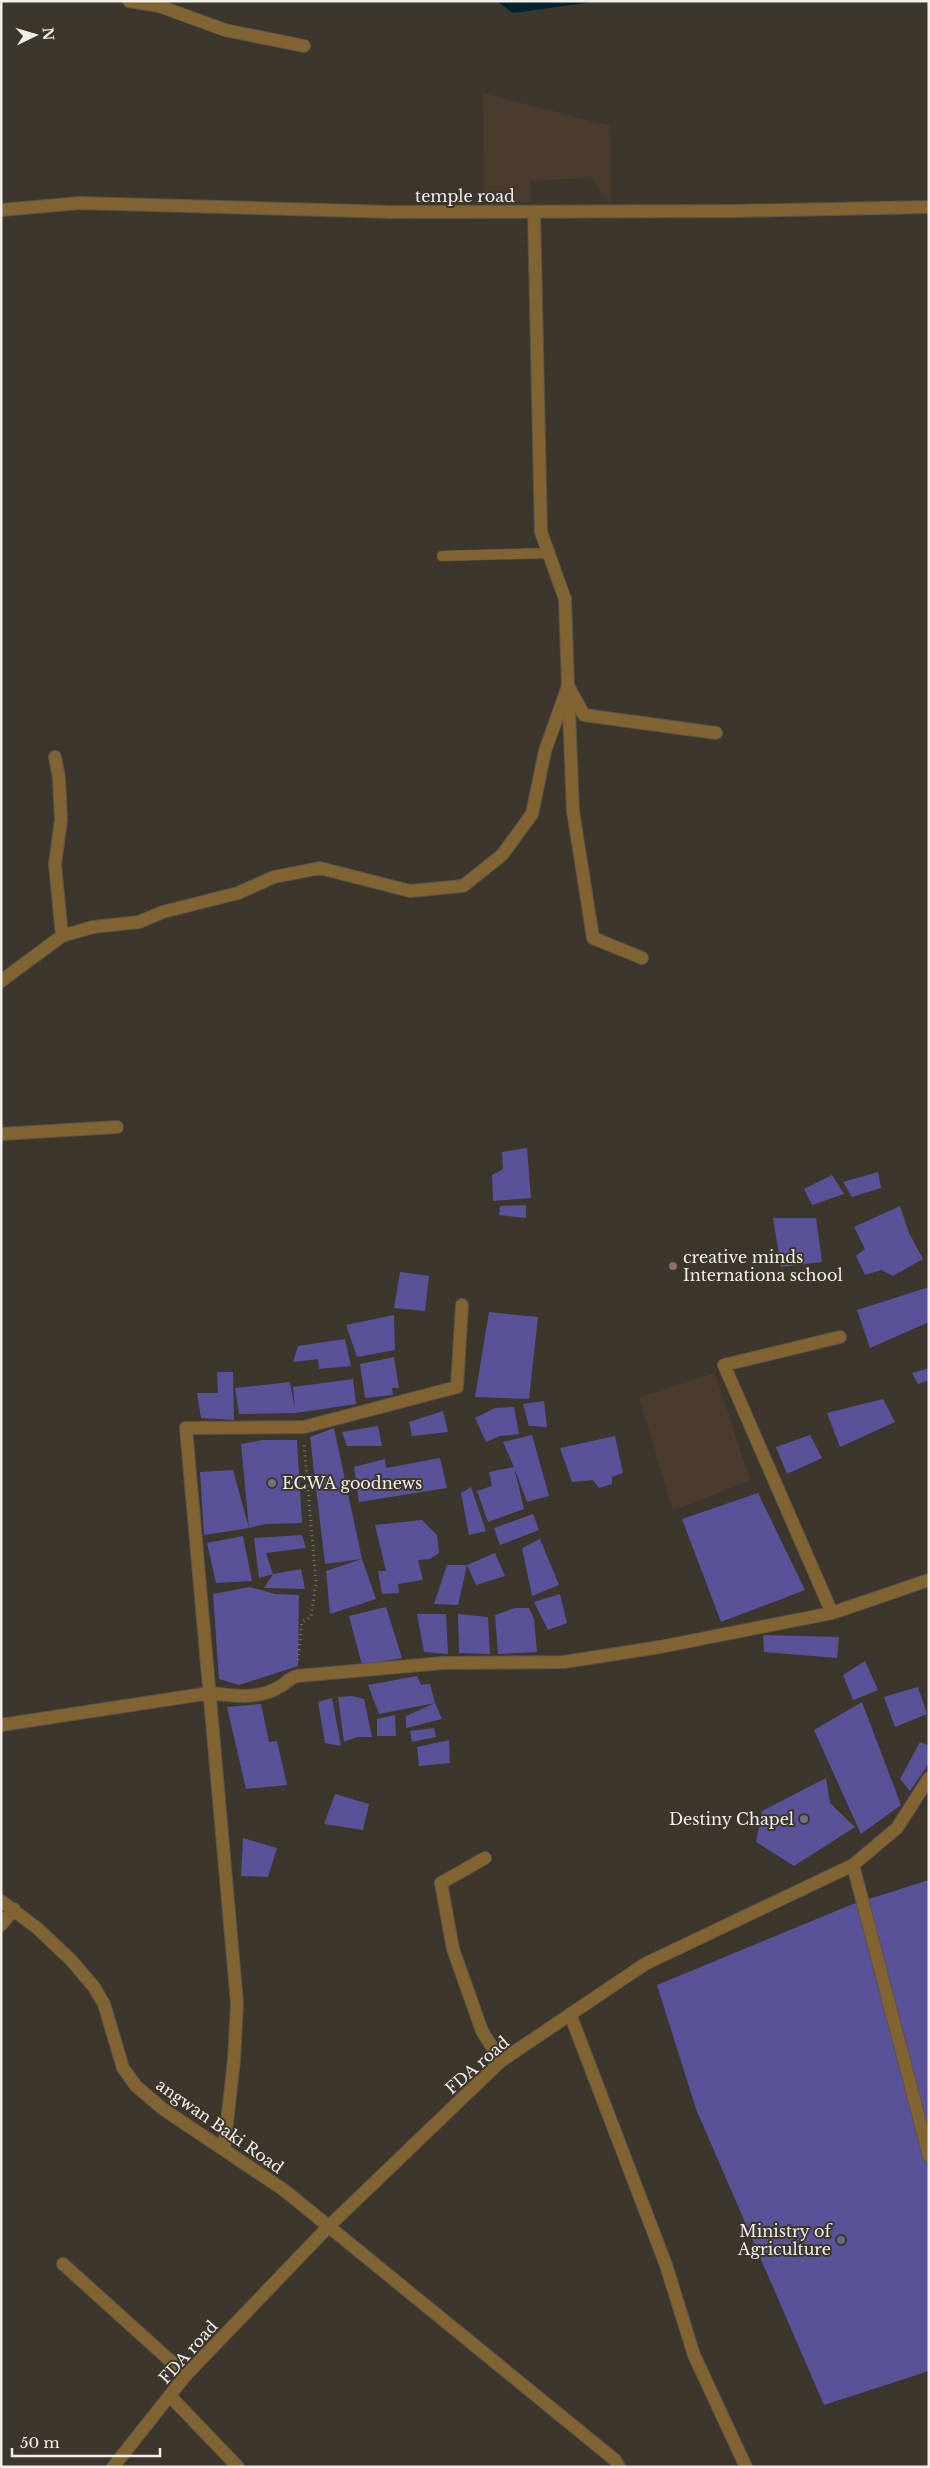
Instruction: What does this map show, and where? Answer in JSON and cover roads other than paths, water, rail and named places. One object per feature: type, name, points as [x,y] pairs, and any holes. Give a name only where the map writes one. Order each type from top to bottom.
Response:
[{"type":"street","points":[[129,1],[159,6],[225,30],[304,46]]},
{"type":"street","name":"temple road","points":[[1,210],[80,203],[392,212],[929,207]]},
{"type":"street","points":[[534,212],[541,532],[564,599],[573,811],[593,938],[642,958]]},
{"type":"street","points":[[568,686],[584,715],[716,734]]},
{"type":"street","points":[[1,981],[62,936],[93,927],[139,922],[163,912],[238,893],[274,877],[320,868],[410,891],[463,886],[502,855],[532,814],[545,751],[568,686]]},
{"type":"street","points":[[55,757],[59,778],[61,820],[55,864],[62,936]]},
{"type":"street","points":[[1,1134],[117,1127]]},
{"type":"street","points":[[224,2149],[234,2060],[237,2003],[186,1428],[304,1427],[457,1387],[462,1305]]},
{"type":"street","points":[[832,1613],[724,1365],[840,1337]]},
{"type":"street","points":[[1,1725],[210,1693],[244,1697],[281,1686],[289,1678],[298,1676],[443,1663],[564,1662],[660,1647],[832,1613],[929,1580]]},
{"type":"street","name":"FDA road","points":[[113,2467],[186,2375],[328,2227],[501,2061],[645,1964],[854,1865],[897,1828],[929,1778]]},
{"type":"street","points":[[485,1858],[440,1883],[453,1949],[482,2031],[501,2061]]},
{"type":"street","points":[[854,1865],[929,2156]]},
{"type":"street","name":"angwan Baki Road","points":[[1,1901],[14,1909],[70,1959],[94,1987],[104,2004],[123,2068],[136,2086],[163,2109],[284,2190],[613,2465]]},
{"type":"street","points":[[1,1925],[14,1909]]},
{"type":"street","points":[[570,2014],[666,2265],[694,2355],[746,2467]]},
{"type":"street","points":[[63,2264],[186,2375]]},
{"type":"street","points":[[170,2396],[238,2467]]},
{"type":"lane","points":[[442,556],[549,553]]},
{"type":"water","points":[[497,1],[600,1],[513,13]]},
{"type":"place","name":"creative minds Internationa school","points":[[673,1266]]},
{"type":"place","name":"ECWA goodnews","points":[[272,1483]]},
{"type":"place","name":"Destiny Chapel","points":[[804,1819]]},
{"type":"place","name":"Ministry of Agriculture","points":[[841,2240]]}]
